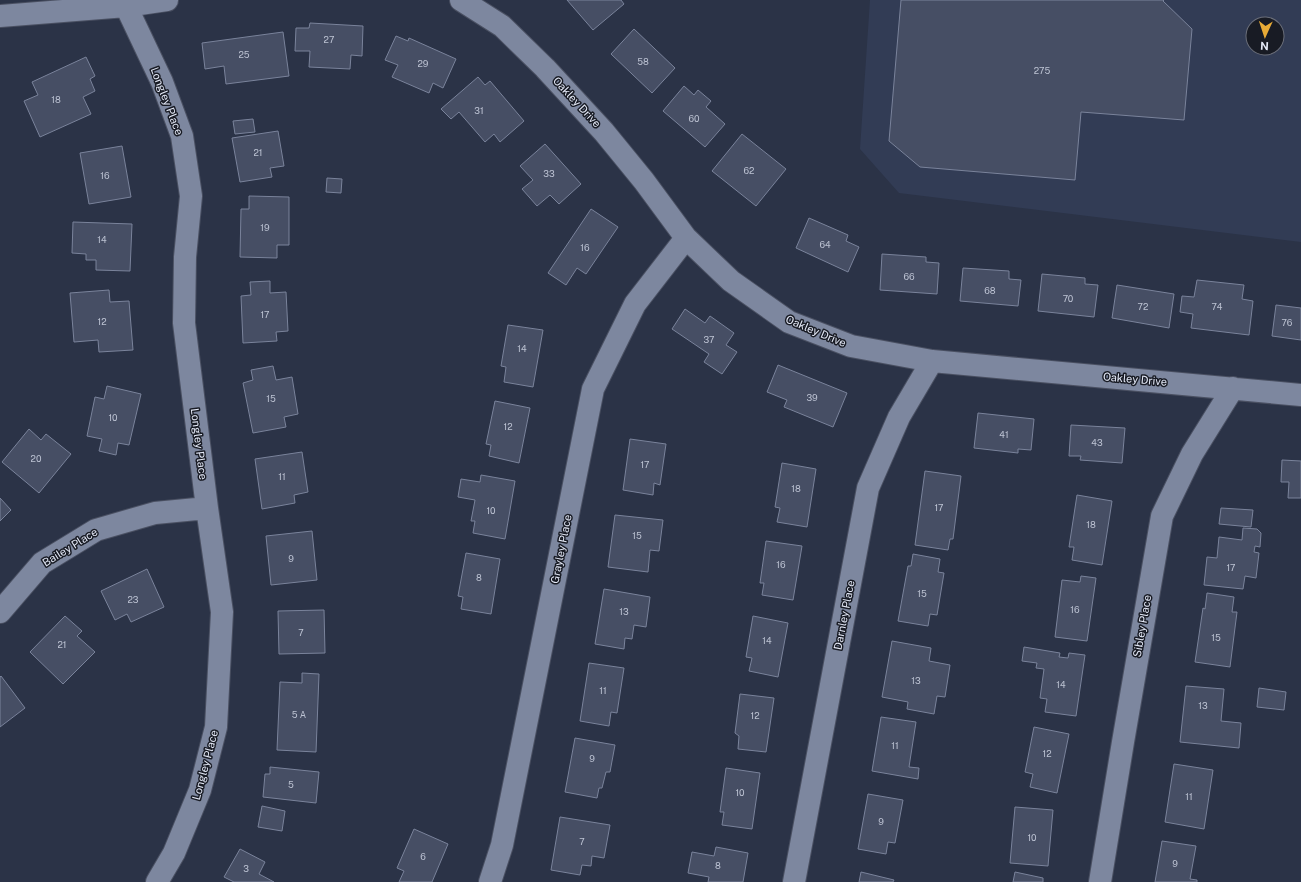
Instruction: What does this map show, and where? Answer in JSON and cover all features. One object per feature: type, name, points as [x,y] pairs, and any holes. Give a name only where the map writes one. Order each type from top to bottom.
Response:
[{"type":"street","points":[[0,16],[126,6],[167,0]]},
{"type":"street","name":"Oakley Drive","points":[[461,0],[502,26],[545,68],[604,132],[644,181],[686,238],[731,281],[789,322],[851,346],[932,361],[1301,395]]},
{"type":"street","name":"Longley Place","points":[[126,6],[162,82],[182,136],[191,196],[185,257],[184,323],[207,508],[222,612],[216,727],[200,790],[174,853],[157,882]]},
{"type":"street","name":"Grayley Place","points":[[490,882],[502,846],[593,389],[635,304],[686,238]]},
{"type":"street","name":"Darnley Place","points":[[794,882],[868,488],[899,417],[932,361]]},
{"type":"street","name":"Sibley Place","points":[[1100,882],[1122,742],[1162,516],[1192,454],[1233,388]]},
{"type":"street","name":"Bailey Place","points":[[0,612],[42,563],[96,530],[155,513],[207,508]]},
{"type":"shaded area","points":[[870,0],[1301,0],[1301,242],[899,193],[860,149]]},
{"type":"building","points":[[567,0],[621,0],[624,4],[593,30]]},
{"type":"building","points":[[901,0],[1164,0],[1163,1],[1192,29],[1184,120],[1081,112],[1075,180],[920,167],[889,141]]},
{"type":"building","points":[[310,23],[363,26],[362,56],[351,55],[350,69],[309,67],[310,51],[295,51],[296,28],[309,28]]},
{"type":"building","points":[[634,29],[675,68],[652,93],[611,54]]},
{"type":"building","points":[[283,32],[289,76],[226,84],[224,66],[205,69],[202,43]]},
{"type":"building","points":[[396,36],[408,41],[409,38],[456,59],[443,88],[433,83],[429,93],[392,77],[398,65],[385,60]]},
{"type":"building","points":[[86,57],[95,76],[90,79],[95,91],[83,97],[91,114],[40,137],[24,101],[38,95],[32,82]]},
{"type":"building","points":[[478,77],[485,85],[490,81],[524,121],[500,142],[494,134],[485,142],[459,112],[451,119],[441,109]]},
{"type":"building","points":[[684,86],[694,95],[698,90],[711,101],[706,107],[725,124],[705,147],[663,111]]},
{"type":"building","points":[[253,119],[255,132],[235,134],[233,121]]},
{"type":"building","points":[[278,131],[284,166],[270,168],[272,177],[240,182],[232,138]]},
{"type":"building","points":[[742,134],[786,169],[756,206],[712,171]]},
{"type":"building","points":[[545,144],[581,184],[559,204],[550,195],[537,206],[522,189],[533,180],[520,166]]},
{"type":"building","points":[[122,146],[131,197],[89,204],[80,153]]},
{"type":"building","points":[[327,178],[342,179],[341,193],[326,192]]},
{"type":"building","points":[[249,196],[289,197],[289,245],[277,245],[277,258],[240,257],[241,209],[249,209]]},
{"type":"building","points":[[591,209],[618,227],[586,274],[577,268],[566,285],[548,273]]},
{"type":"building","points":[[809,218],[848,235],[846,241],[859,247],[848,272],[796,248]]},
{"type":"building","points":[[73,222],[132,224],[130,271],[96,270],[96,260],[86,260],[86,254],[72,253]]},
{"type":"building","points":[[882,254],[926,257],[926,262],[939,263],[937,294],[880,290]]},
{"type":"building","points":[[963,268],[1009,271],[1009,279],[1021,280],[1018,306],[960,301]]},
{"type":"building","points":[[1042,274],[1085,278],[1085,284],[1098,285],[1094,317],[1038,311]]},
{"type":"building","points":[[1197,280],[1244,285],[1242,299],[1253,301],[1249,335],[1191,328],[1193,314],[1180,312],[1182,296],[1194,297]]},
{"type":"building","points":[[270,281],[270,293],[286,292],[288,331],[276,332],[277,341],[243,343],[241,296],[251,295],[250,282]]},
{"type":"building","points":[[1117,285],[1174,294],[1169,328],[1112,318]]},
{"type":"building","points":[[109,290],[110,302],[129,301],[133,350],[99,352],[98,340],[74,342],[70,293]]},
{"type":"building","points":[[1276,305],[1301,308],[1301,340],[1272,336]]},
{"type":"building","points":[[685,309],[705,323],[710,316],[734,333],[726,345],[737,352],[722,374],[704,362],[709,354],[672,329]]},
{"type":"building","points":[[508,325],[543,330],[533,387],[504,382],[506,367],[501,366]]},
{"type":"building","points":[[778,365],[847,393],[833,427],[784,407],[787,400],[767,392]]},
{"type":"building","points":[[273,366],[276,380],[292,377],[298,414],[284,417],[286,427],[253,433],[243,383],[253,380],[251,370]]},
{"type":"building","points":[[107,386],[141,394],[129,445],[118,443],[116,455],[99,451],[102,439],[87,436],[95,397],[104,399]]},
{"type":"building","points":[[495,401],[530,408],[519,463],[489,456],[491,445],[486,444]]},
{"type":"building","points":[[978,413],[1034,419],[1031,450],[1018,449],[1018,453],[974,448]]},
{"type":"building","points":[[1071,425],[1125,428],[1122,463],[1080,460],[1081,456],[1069,456]]},
{"type":"building","points":[[29,429],[41,440],[46,434],[71,454],[39,493],[2,462]]},
{"type":"building","points":[[630,439],[666,444],[660,485],[654,483],[653,495],[623,490]]},
{"type":"building","points":[[302,452],[308,492],[294,495],[295,503],[262,509],[255,459]]},
{"type":"building","points":[[1282,460],[1301,461],[1301,498],[1288,498],[1289,482],[1281,482]]},
{"type":"building","points":[[782,463],[816,469],[807,527],[777,522],[780,508],[775,507]]},
{"type":"building","points":[[925,471],[961,476],[953,539],[950,539],[948,550],[915,545]]},
{"type":"building","points":[[481,475],[515,481],[505,539],[473,533],[475,521],[471,521],[475,500],[458,497],[461,479],[480,482]]},
{"type":"building","points":[[1077,495],[1112,501],[1102,565],[1072,560],[1074,547],[1069,547]]},
{"type":"building","points":[[0,498],[11,510],[0,521]]},
{"type":"building","points":[[1221,508],[1253,510],[1251,527],[1219,524]]},
{"type":"building","points":[[615,515],[663,520],[659,551],[650,550],[648,572],[608,567]]},
{"type":"building","points":[[1243,528],[1257,529],[1261,533],[1260,547],[1255,546],[1254,552],[1259,553],[1256,578],[1245,576],[1243,589],[1204,585],[1207,557],[1217,558],[1219,537],[1242,540]]},
{"type":"building","points":[[312,531],[317,580],[271,585],[266,536]]},
{"type":"building","points":[[766,541],[802,546],[793,600],[762,595],[764,583],[760,583]]},
{"type":"building","points":[[466,553],[500,559],[491,614],[461,609],[463,597],[458,596]]},
{"type":"building","points":[[913,554],[940,559],[938,572],[944,573],[937,615],[930,614],[928,626],[898,621],[908,566],[911,566]]},
{"type":"building","points":[[147,569],[164,607],[131,622],[127,614],[115,620],[101,591]]},
{"type":"building","points":[[1081,576],[1096,578],[1087,641],[1055,637],[1062,580],[1080,582]]},
{"type":"building","points":[[604,589],[650,597],[646,627],[634,625],[632,639],[625,638],[624,649],[595,644]]},
{"type":"building","points":[[1207,593],[1234,597],[1232,612],[1237,612],[1230,667],[1195,662],[1203,608],[1205,609]]},
{"type":"building","points":[[324,610],[325,653],[279,654],[278,611]]},
{"type":"building","points":[[65,616],[82,631],[77,636],[95,652],[63,684],[30,652]]},
{"type":"building","points":[[753,616],[788,623],[778,677],[749,671],[752,658],[746,657]]},
{"type":"building","points":[[892,641],[931,648],[929,661],[950,665],[945,697],[937,696],[934,714],[907,709],[908,702],[882,697]]},
{"type":"building","points":[[1024,647],[1060,653],[1059,657],[1068,658],[1069,653],[1085,655],[1076,716],[1045,712],[1047,699],[1040,698],[1044,669],[1036,668],[1037,663],[1022,661]]},
{"type":"building","points":[[589,663],[624,668],[617,713],[611,712],[609,726],[580,721]]},
{"type":"building","points":[[302,673],[319,674],[316,752],[277,750],[280,682],[302,683]]},
{"type":"building","points":[[1,676],[25,708],[0,727],[0,677]]},
{"type":"building","points":[[1186,686],[1224,689],[1221,721],[1241,723],[1239,748],[1180,742]]},
{"type":"building","points":[[1259,688],[1286,692],[1284,710],[1257,707]]},
{"type":"building","points":[[740,694],[774,698],[766,752],[738,749],[739,736],[735,733]]},
{"type":"building","points":[[881,717],[916,722],[909,767],[919,768],[918,779],[872,771]]},
{"type":"building","points":[[1034,727],[1069,734],[1057,793],[1030,787],[1033,774],[1025,772]]},
{"type":"building","points":[[575,738],[615,745],[610,772],[606,772],[602,788],[599,788],[597,798],[565,792]]},
{"type":"building","points":[[1174,764],[1213,770],[1204,829],[1165,822]]},
{"type":"building","points":[[270,767],[319,772],[316,803],[263,797],[265,774],[270,774]]},
{"type":"building","points":[[726,768],[760,773],[752,829],[722,825],[724,812],[720,812]]},
{"type":"building","points":[[868,794],[903,800],[895,843],[888,842],[886,854],[858,849]]},
{"type":"building","points":[[262,806],[285,811],[282,831],[258,827]]},
{"type":"building","points":[[1015,807],[1053,810],[1048,866],[1010,863]]},
{"type":"building","points":[[560,817],[610,825],[604,858],[592,856],[591,866],[582,865],[580,875],[551,870]]},
{"type":"building","points":[[414,829],[448,844],[432,882],[399,882],[404,871],[397,868]]},
{"type":"building","points":[[1162,841],[1196,846],[1190,879],[1197,880],[1197,882],[1155,882]]},
{"type":"building","points":[[716,847],[748,853],[743,882],[708,882],[709,877],[688,873],[692,852],[714,856]]},
{"type":"building","points":[[240,849],[265,862],[259,874],[274,882],[234,882],[224,877]]},
{"type":"building","points":[[861,872],[894,880],[893,882],[859,882]]},
{"type":"building","points":[[1015,872],[1043,878],[1043,882],[1013,882]]}]
